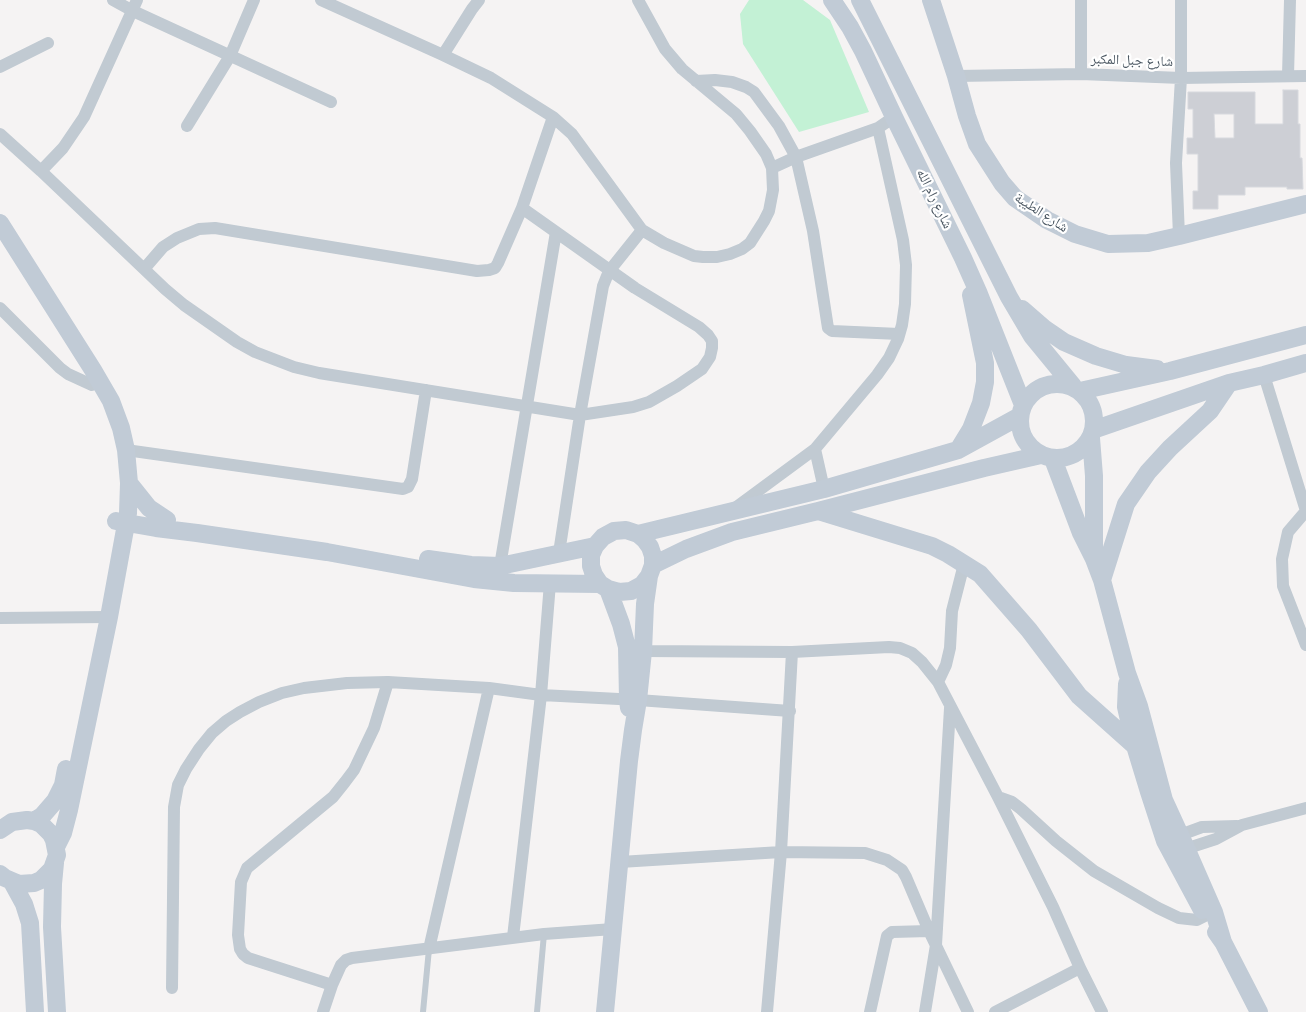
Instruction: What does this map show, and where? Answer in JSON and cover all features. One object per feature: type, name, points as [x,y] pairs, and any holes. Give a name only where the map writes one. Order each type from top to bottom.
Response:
[{"type":"street","points":[[113,0],[135,5],[230,56],[331,102]]},
{"type":"street","points":[[187,126],[230,56],[254,0]]},
{"type":"street","points":[[321,0],[491,78],[553,117],[572,134],[642,230],[664,243],[694,256],[717,257],[730,254],[750,243],[769,210],[772,190],[772,168],[766,154],[736,114],[682,69],[665,49],[638,0]]},
{"type":"street","points":[[443,55],[479,0]]},
{"type":"street","name":"شارع رام الله","points":[[832,0],[863,51],[963,258],[979,294],[1021,410]]},
{"type":"street","name":"شارع رام الله","points":[[860,0],[1009,297],[1032,336],[1076,389]]},
{"type":"street","name":"شارع الطيبة","points":[[931,0],[977,144],[1002,183],[1015,198],[1047,220],[1075,234],[1108,244],[1148,243],[1306,204]]},
{"type":"street","points":[[1080,74],[1081,0]]},
{"type":"street","points":[[1179,236],[1176,163],[1181,78],[1182,0]]},
{"type":"street","points":[[1288,76],[1290,0]]},
{"type":"street","points":[[41,170],[63,148],[84,117],[135,5]]},
{"type":"street","points":[[0,67],[48,43]]},
{"type":"street","name":"شارع جبل المكبر","points":[[956,76],[1080,74],[1181,78],[1306,76]]},
{"type":"street","points":[[696,81],[715,80],[732,82],[754,92],[779,126],[796,157],[813,230],[828,328],[832,331],[899,334]]},
{"type":"street","points":[[144,269],[163,247],[177,238],[199,229],[215,228],[482,272],[489,270],[498,263],[522,208],[553,117]]},
{"type":"street","points":[[772,168],[796,157],[878,128],[894,117]]},
{"type":"street","points":[[730,512],[815,449],[877,375],[889,358],[899,334],[905,304],[906,265],[903,240],[878,128]]},
{"type":"street","points":[[0,134],[41,170],[164,289],[236,342],[254,352],[294,367],[319,373],[580,415],[633,407],[649,402],[702,369],[710,357],[712,348],[712,341],[708,335],[699,327],[643,293],[522,208]]},
{"type":"street","points":[[0,223],[93,370],[111,402],[121,428],[126,450],[129,483],[66,821],[52,869],[41,880],[27,884],[19,884],[6,878]]},
{"type":"street","points":[[559,554],[580,415],[603,286],[610,270],[642,230]]},
{"type":"street","points":[[498,574],[556,232]]},
{"type":"street","points":[[0,244],[92,385],[106,411],[114,434],[118,454],[122,517],[122,543],[62,785],[49,809],[27,821],[12,822],[0,830]]},
{"type":"street","points":[[958,450],[971,429],[981,403],[986,382],[985,363],[963,258]]},
{"type":"street","points":[[1009,297],[1045,329],[1072,346],[1126,365],[1170,371]]},
{"type":"street","points":[[0,308],[60,368],[68,374],[92,385]]},
{"type":"street","points":[[1076,389],[1170,371],[1306,335]]},
{"type":"street","points":[[498,574],[550,583],[604,586],[619,592],[631,591],[642,585],[651,571],[686,549],[732,532],[984,468],[1047,457],[1067,457],[1084,447],[1092,434],[1128,418],[1229,383],[1306,363]]},
{"type":"street","points":[[1264,375],[1306,512],[1288,532],[1282,559],[1282,586],[1306,645]]},
{"type":"street","points":[[1102,580],[1126,504],[1148,472],[1170,448],[1210,411],[1229,383]]},
{"type":"street","points":[[1094,559],[1092,434],[1094,419],[1088,399],[1076,389],[1058,384],[1046,386],[1029,396],[1021,410],[1020,426],[1029,446],[1047,457],[1094,559],[1102,580],[1127,673],[1140,706],[1176,844],[1214,912],[1223,942]]},
{"type":"street","points":[[126,450],[403,489],[408,487],[412,479],[426,390]]},
{"type":"street","points":[[638,534],[824,489],[958,450],[1021,410]]},
{"type":"street","points":[[815,449],[824,489]]},
{"type":"street","points":[[129,483],[161,524]]},
{"type":"street","points":[[818,511],[924,542],[980,574],[1029,630],[1079,696],[1134,746]]},
{"type":"street","points":[[122,517],[197,533],[327,552],[474,579],[498,574],[559,554],[595,546]]},
{"type":"street","points":[[122,543],[140,532],[161,524]]},
{"type":"street","points":[[605,1012],[633,730],[635,649],[646,604],[653,556],[650,547],[638,534],[626,530],[614,531],[603,537],[595,546],[591,566],[594,575],[604,586],[621,624],[635,649]]},
{"type":"street","points":[[938,682],[946,666],[950,648],[952,611],[964,564]]},
{"type":"street","points":[[513,937],[542,695],[550,583]]},
{"type":"street","points":[[0,618],[103,617]]},
{"type":"street","points":[[635,649],[792,652],[889,646],[912,653],[938,682],[998,797],[1102,1012]]},
{"type":"street","points":[[767,1012],[781,852],[792,652]]},
{"type":"street","points":[[1127,673],[1126,707],[1134,746],[1205,916],[1223,942],[1259,1012]]},
{"type":"street","points":[[172,988],[174,807],[178,785],[199,749],[212,733],[226,721],[259,702],[282,693],[304,688],[347,683],[388,682],[489,688],[542,695],[790,710]]},
{"type":"street","points":[[332,985],[248,958],[243,954],[240,949],[238,935],[242,882],[247,868],[333,798],[354,770],[374,728],[388,682]]},
{"type":"street","points":[[429,949],[489,688]]},
{"type":"street","points":[[925,1012],[936,945],[950,706]]},
{"type":"street","points":[[998,797],[1012,802],[1056,841],[1094,871],[1158,908],[1179,918],[1197,920],[1205,916]]},
{"type":"street","points":[[1176,844],[1216,839],[1242,825],[1306,808]]},
{"type":"street","points":[[0,818],[41,824],[51,834],[56,855],[52,927],[57,1012]]},
{"type":"street","points":[[620,862],[781,852],[864,853],[887,860],[902,870],[968,1012]]},
{"type":"street","points":[[6,878],[24,904],[30,923],[35,1012]]},
{"type":"street","points":[[323,1012],[341,966],[346,960],[352,958],[513,937],[613,929]]},
{"type":"street","points":[[870,1012],[887,936],[892,932],[929,931]]},
{"type":"street","points":[[995,1012],[1080,968]]},
{"type":"lane","points":[[537,1012],[544,934]]},
{"type":"lane","points":[[423,1012],[429,949]]},
{"type":"green space","points":[[749,0],[803,0],[830,20],[869,112],[799,132],[743,44],[740,14]]},
{"type":"building","points":[[1283,90],[1298,90],[1298,124],[1300,124],[1300,158],[1302,158],[1303,189],[1245,187],[1245,195],[1218,195],[1218,209],[1193,209],[1193,191],[1198,191],[1198,154],[1187,154],[1187,138],[1193,138],[1193,109],[1188,109],[1188,92],[1255,92],[1255,124],[1283,124]],"holes":[[[1214,114],[1234,114],[1234,138],[1215,138]]]}]
